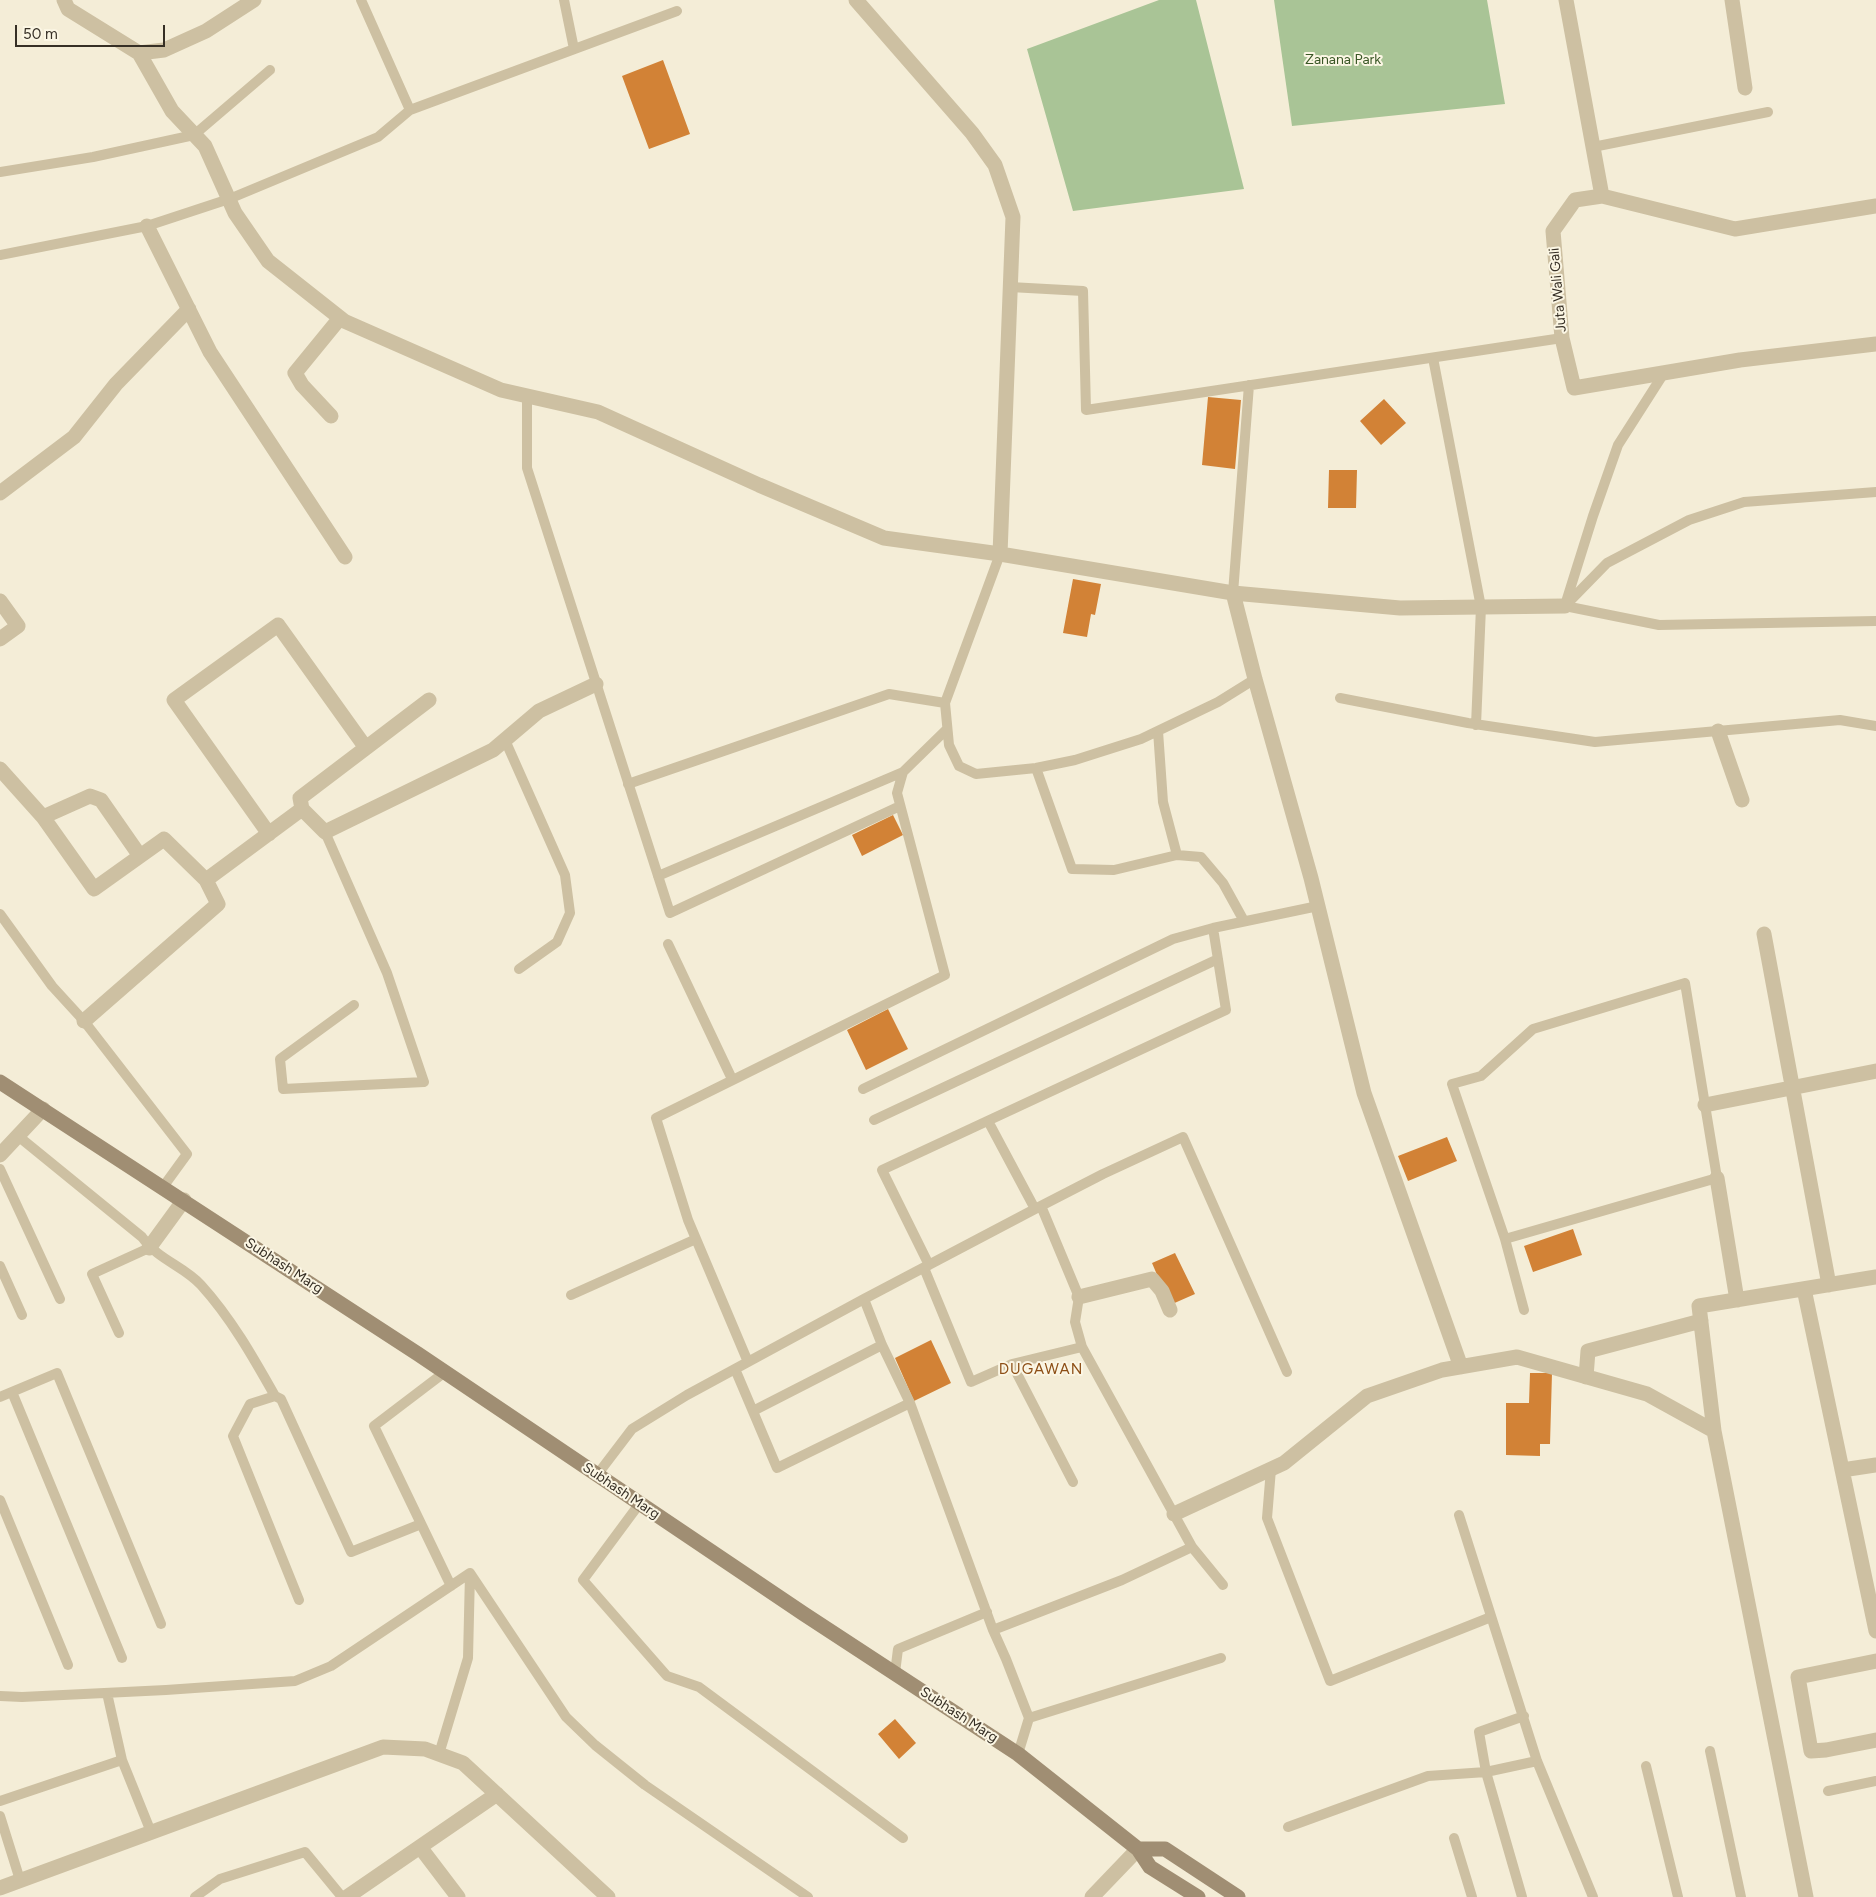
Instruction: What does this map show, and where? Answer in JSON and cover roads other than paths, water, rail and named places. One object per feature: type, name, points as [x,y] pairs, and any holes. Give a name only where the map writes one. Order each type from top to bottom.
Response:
[{"type":"main road","name":"Subhash Marg","points":[[0,1082],[184,1200],[445,1372],[1018,1754],[1138,1849],[1150,1867],[1198,1897]]},
{"type":"main road","points":[[1138,1849],[1165,1849],[1238,1897]]},
{"type":"street","points":[[64,0],[68,9],[139,53],[172,111],[205,146],[235,213],[268,261],[344,321],[501,390],[598,412],[759,485],[884,538],[1000,554],[1233,593],[1400,608],[1565,606]]},
{"type":"street","points":[[139,53],[164,50],[206,31],[254,0]]},
{"type":"street","points":[[856,0],[972,133],[995,165],[1013,217],[1000,554]]},
{"type":"street","points":[[1566,0],[1602,196]]},
{"type":"street","points":[[1732,0],[1745,88]]},
{"type":"street","name":"Juta Wali Gali","points":[[1876,206],[1735,229],[1602,196],[1575,200],[1553,231],[1562,338],[1574,388],[1740,360],[1876,344]]},
{"type":"street","points":[[148,226],[210,352],[345,557]]},
{"type":"street","points":[[0,493],[74,437],[116,384],[188,310]]},
{"type":"street","points":[[331,416],[302,385],[295,373],[340,318]]},
{"type":"street","points":[[1233,593],[1318,906],[1364,1093],[1461,1367]]},
{"type":"street","points":[[0,601],[18,626],[0,639]]},
{"type":"street","points":[[269,834],[174,700],[278,625],[366,748]]},
{"type":"street","points":[[429,700],[300,798],[302,809],[325,832],[493,750],[539,711],[596,684]]},
{"type":"street","points":[[1718,731],[1742,800]]},
{"type":"street","points":[[0,769],[42,817],[94,889],[164,839],[206,880],[218,904],[84,1021]]},
{"type":"street","points":[[42,817],[90,796],[101,800],[140,856]]},
{"type":"street","points":[[206,880],[302,809]]},
{"type":"street","points":[[1764,934],[1828,1286]]},
{"type":"street","points":[[1705,1105],[1876,1072]]},
{"type":"street","points":[[0,1155],[43,1109]]},
{"type":"street","points":[[1717,1178],[1737,1300]]},
{"type":"street","points":[[149,1248],[184,1200]]},
{"type":"street","points":[[1806,1897],[1714,1431],[1700,1306],[1876,1278]]},
{"type":"street","points":[[1079,1298],[1152,1279],[1162,1292],[1170,1310]]},
{"type":"street","points":[[1804,1289],[1876,1631]]},
{"type":"street","points":[[1586,1377],[1588,1351],[1701,1321]]},
{"type":"street","points":[[1174,1514],[1284,1463],[1367,1396],[1442,1370],[1517,1357],[1647,1394],[1714,1431]]},
{"type":"street","points":[[1842,1470],[1876,1465]]},
{"type":"street","points":[[1876,1661],[1798,1677],[1811,1751],[1826,1750],[1876,1740]]},
{"type":"street","points":[[0,1888],[383,1747],[425,1749],[463,1763],[608,1897]]},
{"type":"street","points":[[347,1897],[497,1794]]},
{"type":"street","points":[[420,1847],[458,1897]]},
{"type":"street","points":[[1092,1897],[1138,1849]]},
{"type":"lane","points":[[361,0],[410,110]]},
{"type":"lane","points":[[564,0],[574,49]]},
{"type":"lane","points":[[0,255],[148,226],[229,199],[378,137],[410,110],[678,11]]},
{"type":"lane","points":[[0,172],[93,157],[194,135],[270,70]]},
{"type":"lane","points":[[1593,147],[1768,112]]},
{"type":"lane","points":[[1010,288],[1083,291],[1086,410],[1562,338]]},
{"type":"lane","points":[[1433,358],[1481,607],[1476,725]]},
{"type":"lane","points":[[1565,606],[1593,516],[1618,446],[1664,373]]},
{"type":"lane","points":[[1233,593],[1250,385]]},
{"type":"lane","points":[[527,396],[527,468],[670,913],[900,806]]},
{"type":"lane","points":[[1565,606],[1607,563],[1689,520],[1744,502],[1876,492]]},
{"type":"lane","points":[[1000,554],[945,703],[949,745],[959,766],[976,774],[1036,768],[1075,760],[1141,739],[1218,702],[1255,679]]},
{"type":"lane","points":[[1565,606],[1659,625],[1876,620]]},
{"type":"lane","points":[[628,784],[889,694],[945,703]]},
{"type":"lane","points":[[1340,698],[1476,725],[1596,742],[1840,720],[1876,726]]},
{"type":"lane","points":[[658,876],[902,772],[947,730]]},
{"type":"lane","points":[[1158,731],[1163,802],[1177,855]]},
{"type":"lane","points":[[505,740],[564,875],[570,913],[557,942],[519,969]]},
{"type":"lane","points":[[1036,768],[1072,869],[1114,870],[1177,855],[1201,857],[1222,883],[1244,922]]},
{"type":"lane","points":[[748,1362],[688,1220],[656,1118],[945,975],[897,793],[902,772]]},
{"type":"lane","points":[[325,832],[387,973],[424,1082],[283,1089],[280,1059],[354,1005]]},
{"type":"lane","points":[[863,1089],[1173,939],[1213,928],[1318,906]]},
{"type":"lane","points":[[0,914],[52,986],[84,1021],[187,1154],[163,1187]]},
{"type":"lane","points":[[1082,1347],[1012,1364],[971,1382],[926,1266],[882,1170],[1226,1010],[1213,928]]},
{"type":"lane","points":[[668,944],[732,1079]]},
{"type":"lane","points":[[874,1120],[1218,959]]},
{"type":"lane","points":[[1505,1239],[1717,1178],[1685,983],[1533,1029],[1481,1076],[1452,1084],[1505,1239],[1524,1310]]},
{"type":"lane","points":[[988,1121],[1038,1208],[1079,1298],[1075,1322],[1082,1347],[1192,1546],[1223,1585]]},
{"type":"lane","points":[[18,1136],[142,1237],[149,1248],[200,1283],[246,1344],[275,1396],[280,1399],[351,1552],[421,1524]]},
{"type":"lane","points":[[597,1475],[632,1429],[687,1395],[926,1266],[1103,1174],[1183,1136],[1287,1372]]},
{"type":"lane","points":[[0,1169],[60,1299]]},
{"type":"lane","points":[[571,1295],[696,1240]]},
{"type":"lane","points":[[119,1333],[92,1274],[149,1248]]},
{"type":"lane","points":[[0,1266],[22,1315]]},
{"type":"lane","points":[[864,1299],[882,1346],[910,1403],[993,1630],[1029,1718],[1018,1754]]},
{"type":"lane","points":[[753,1411],[882,1346]]},
{"type":"lane","points":[[1012,1364],[1072,1482]]},
{"type":"lane","points":[[735,1369],[777,1468],[910,1403]]},
{"type":"lane","points":[[445,1372],[374,1426],[452,1586]]},
{"type":"lane","points":[[0,1397],[57,1373],[162,1624]]},
{"type":"lane","points":[[12,1392],[122,1658]]},
{"type":"lane","points":[[275,1396],[250,1404],[233,1436],[299,1600]]},
{"type":"lane","points":[[1271,1469],[1267,1518],[1330,1681],[1491,1617]]},
{"type":"lane","points":[[0,1500],[68,1665]]},
{"type":"lane","points":[[640,1503],[583,1580],[667,1676],[700,1687],[902,1838]]},
{"type":"lane","points":[[1459,1514],[1537,1761],[1593,1897]]},
{"type":"lane","points":[[993,1630],[1122,1580],[1192,1546]]},
{"type":"lane","points":[[0,1696],[22,1697],[107,1693],[295,1681],[331,1666],[470,1573]]},
{"type":"lane","points":[[439,1754],[468,1658],[470,1573]]},
{"type":"lane","points":[[470,1573],[566,1717],[588,1738],[645,1785],[808,1897]]},
{"type":"lane","points":[[895,1673],[898,1648],[987,1612]]},
{"type":"lane","points":[[1029,1718],[1221,1658]]},
{"type":"lane","points":[[107,1693],[122,1760],[151,1832]]},
{"type":"lane","points":[[1522,1897],[1486,1772],[1479,1732],[1524,1716]]},
{"type":"lane","points":[[1710,1750],[1741,1897]]},
{"type":"lane","points":[[0,1801],[122,1760]]},
{"type":"lane","points":[[1288,1827],[1428,1776],[1486,1772],[1537,1761]]},
{"type":"lane","points":[[1646,1766],[1678,1897]]},
{"type":"lane","points":[[1828,1791],[1876,1780]]},
{"type":"lane","points":[[0,1816],[20,1880]]},
{"type":"lane","points":[[1454,1838],[1472,1897]]},
{"type":"lane","points":[[195,1897],[220,1878],[305,1852],[342,1897]]},
{"type":"district","name":"DUGAWAN","points":[[1041,1370]]},
{"type":"park label","name":"Zanana Park","points":[[1343,60]]}]
